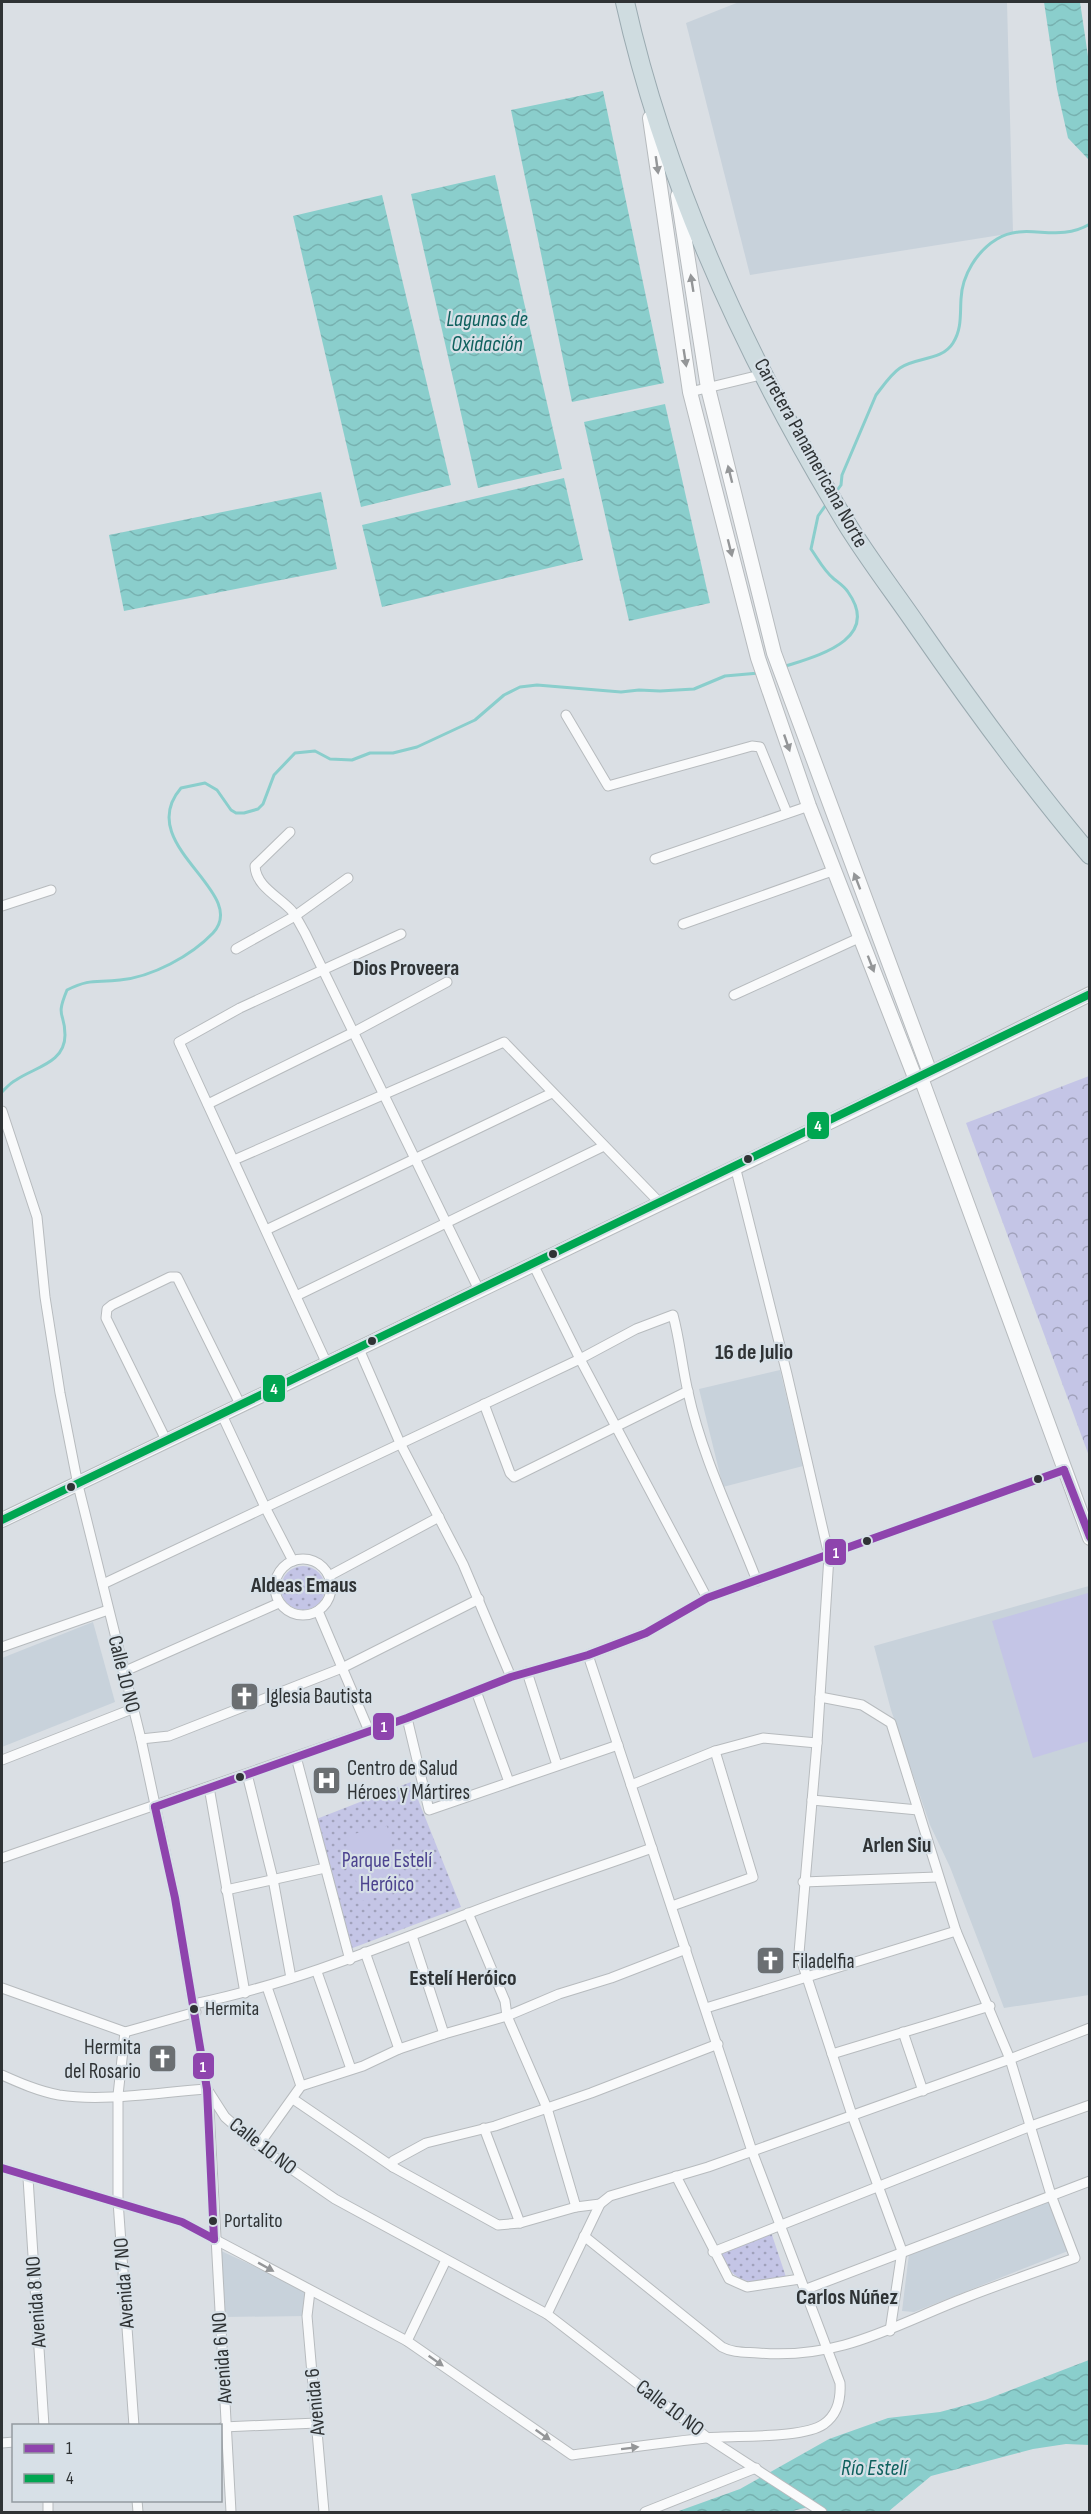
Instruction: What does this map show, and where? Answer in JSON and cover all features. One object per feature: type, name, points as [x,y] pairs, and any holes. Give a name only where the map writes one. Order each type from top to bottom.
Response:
[{"type":"highway","name":"Carretera Panamericana Norte","points":[[625,2],[646,87],[702,237],[764,374],[820,479],[847,524],[980,717],[1089,855]]},
{"type":"street","points":[[646,87],[690,392],[758,658],[809,806],[861,937],[923,1077]]},
{"type":"street","points":[[674,164],[708,388],[783,683],[828,801],[923,1077],[1089,1538]]},
{"type":"street","points":[[690,392],[764,374]]},
{"type":"street","points":[[566,715],[608,786],[752,746],[760,747],[787,813]]},
{"type":"street","points":[[655,859],[828,801]]},
{"type":"street","points":[[290,832],[255,866],[255,871],[260,880],[295,916],[479,1290]]},
{"type":"street","points":[[682,924],[835,870]]},
{"type":"street","points":[[236,949],[295,916],[348,878]]},
{"type":"street","points":[[2,906],[51,890]]},
{"type":"street","points":[[327,1364],[179,1042],[240,1008],[322,968],[401,934]]},
{"type":"street","points":[[734,995],[861,937]]},
{"type":"street","points":[[208,1104],[354,1032],[447,982]]},
{"type":"street","points":[[2,1520],[923,1077],[1089,994]]},
{"type":"street","points":[[234,1160],[504,1042],[659,1202]]},
{"type":"street","points":[[266,1230],[552,1092]]},
{"type":"street","name":"Calle 10 NO","points":[[2,1111],[37,1217],[48,1318],[78,1485],[141,1739],[195,2008],[207,2089],[225,2117],[258,2145],[335,2199],[547,2314],[708,2438],[822,2512]]},
{"type":"street","points":[[296,1296],[604,1146]]},
{"type":"street","points":[[735,1166],[787,1374],[829,1556],[818,1743],[803,1882],[799,1953],[852,2115],[902,2251],[890,2331]]},
{"type":"street","points":[[533,1264],[580,1359],[707,1598]]},
{"type":"street","points":[[167,1442],[106,1318],[107,1309],[122,1300],[170,1277],[180,1280],[241,1406]]},
{"type":"street","points":[[103,1584],[580,1359],[636,1329],[673,1315],[685,1364],[688,1391],[705,1450],[757,1581]]},
{"type":"street","points":[[359,1348],[400,1443],[479,1599],[511,1677]]},
{"type":"street","points":[[484,1404],[510,1473],[514,1477],[688,1391]]},
{"type":"street","points":[[222,1415],[293,1561]]},
{"type":"street","points":[[2,1858],[407,1718],[511,1677],[588,1654],[646,1633],[707,1598],[1064,1470]]},
{"type":"street","points":[[329,1576],[439,1517]]},
{"type":"street","points":[[302,1559],[318,1563],[329,1576],[331,1592],[324,1606],[308,1615],[297,1615],[286,1611],[279,1603],[274,1591],[276,1578],[282,1567],[293,1561],[302,1559]]},
{"type":"street","points":[[141,1739],[168,1736],[342,1668],[479,1599]]},
{"type":"street","points":[[123,1672],[279,1603]]},
{"type":"street","points":[[2,1647],[108,1610]]},
{"type":"street","points":[[318,1611],[369,1731]]},
{"type":"street","points":[[2,2168],[28,2178],[118,2201],[182,2222],[407,2341],[572,2455],[708,2438],[809,2432],[825,2424],[836,2411],[841,2396],[840,2383],[782,2225],[752,2151],[588,1654]]},
{"type":"street","points":[[527,1672],[557,1766]]},
{"type":"street","points":[[476,1691],[509,1782]]},
{"type":"street","points":[[584,2236],[730,2351],[775,2355],[827,2351],[890,2331],[965,2297],[1075,2258],[1051,2195],[1010,2059],[990,2006],[956,1931],[937,1877],[891,1723],[862,1705],[820,1697]]},
{"type":"street","points":[[2,1760],[132,1709]]},
{"type":"street","points":[[407,1718],[429,1810],[618,1745]]},
{"type":"street","points":[[632,1785],[715,1751],[763,1738],[818,1743]]},
{"type":"street","points":[[672,1906],[753,1877],[715,1751]]},
{"type":"street","points":[[296,1756],[350,1960]]},
{"type":"street","points":[[247,1774],[273,1879],[291,1978]]},
{"type":"street","points":[[208,1787],[245,1993]]},
{"type":"street","points":[[812,1800],[918,1810]]},
{"type":"street","points":[[2,1988],[125,2032],[291,1978],[318,1972],[468,1913],[652,1848]]},
{"type":"street","points":[[226,1890],[325,1868]]},
{"type":"street","points":[[803,1882],[937,1877]]},
{"type":"street","points":[[468,1913],[505,2001],[507,2016],[547,2108],[576,2207]]},
{"type":"street","points":[[706,2008],[956,1931]]},
{"type":"street","points":[[412,1936],[444,2034]]},
{"type":"street","points":[[258,2145],[302,2086],[399,2049],[507,2016],[559,1994],[611,1978],[686,1948]]},
{"type":"street","points":[[365,1953],[399,2049]]},
{"type":"street","points":[[318,1972],[351,2069]]},
{"type":"street","points":[[267,1987],[302,2086]]},
{"type":"street","points":[[832,2054],[990,2006]]},
{"type":"street","points":[[547,2314],[600,2204],[610,2196],[752,2151],[923,2091],[1089,2028]]},
{"type":"street","name":"Avenida 7 NO","points":[[125,2032],[118,2095],[118,2201],[134,2424]]},
{"type":"street","points":[[903,2032],[923,2091]]},
{"type":"street","points":[[393,2167],[393,2161],[426,2143],[547,2108],[718,2044]]},
{"type":"street","points":[[2,2075],[32,2088],[60,2095],[118,2095],[207,2089],[214,2239]]},
{"type":"street","points":[[293,2099],[393,2167],[498,2225],[520,2223],[576,2207],[600,2204]]},
{"type":"street","points":[[713,2252],[1030,2126],[1089,2105]]},
{"type":"street","points":[[484,2128],[520,2223]]},
{"type":"street","points":[[676,2176],[713,2252],[729,2279],[747,2287],[800,2279]]},
{"type":"street","name":"Avenida 8 NO","points":[[28,2178],[44,2424]]},
{"type":"street","points":[[804,2290],[1089,2181]]},
{"type":"street","name":"Avenida 6 NO","points":[[214,2239],[223,2427],[231,2512]]},
{"type":"street","points":[[407,2341],[446,2260]]},
{"type":"street","name":"Avenida 6","points":[[310,2291],[307,2316],[324,2512]]},
{"type":"street","points":[[223,2427],[317,2423]]},
{"type":"street","points":[[645,2512],[756,2468]]},
{"type":"shaded area","points":[[739,2],[1007,2],[1013,233],[750,275],[686,23]]},
{"type":"shaded area","points":[[780,1370],[803,1466],[723,1487],[699,1389]]},
{"type":"shaded area","points":[[1089,1586],[1089,1995],[1004,2008],[950,1867],[930,1825],[891,1710],[874,1646]]},
{"type":"shaded area","points":[[93,1622],[115,1702],[2,1747],[2,1658]]},
{"type":"shaded area","points":[[1048,2201],[1068,2251],[914,2312],[902,2311],[909,2254]]},
{"type":"shaded area","points":[[219,2250],[310,2292],[306,2316],[224,2317]]},
{"type":"green space","points":[[1089,1076],[1089,1456],[966,1123]]},
{"type":"green space","points":[[303,1566],[312,1567],[319,1572],[324,1579],[324,1597],[319,1604],[312,1609],[303,1610],[294,1609],[287,1604],[282,1597],[281,1588],[282,1579],[287,1572],[294,1567]]},
{"type":"green space","points":[[1088,1593],[1089,1741],[1033,1758],[992,1621]]},
{"type":"green space","name":"Parque Estelí Heróico","points":[[411,1782],[461,1907],[350,1949],[314,1820]]},
{"type":"green space","points":[[387,1826],[403,1891],[361,1901],[345,1836]]},
{"type":"green space","points":[[771,2232],[787,2280],[747,2281],[732,2273],[720,2253]]},
{"type":"water","points":[[1044,2],[1080,2],[1089,63],[1089,160],[1068,138],[1057,89]]},
{"type":"water","points":[[603,91],[664,383],[572,402],[511,110]]},
{"type":"water","name":"Lagunas de Oxidación","points":[[495,175],[562,469],[478,488],[411,194]]},
{"type":"water","points":[[382,195],[451,485],[361,507],[293,216]]},
{"type":"water","points":[[665,404],[710,603],[629,621],[584,422]]},
{"type":"water","points":[[564,478],[583,560],[382,607],[362,525]]},
{"type":"water","points":[[321,492],[337,569],[124,611],[109,535]]},
{"type":"water","name":"Río Estelí","points":[[1089,2360],[1089,2445],[1066,2444],[1033,2449],[931,2476],[889,2511],[825,2512],[808,2507],[789,2512],[676,2512],[740,2489],[829,2439],[888,2418],[940,2412],[985,2400]]},
{"type":"waterway","points":[[836,492],[841,485],[842,475],[876,395],[884,384],[900,368],[936,356],[953,343],[959,327],[964,281],[972,264],[983,250],[1008,234],[1065,232],[1090,224]]},
{"type":"waterway","points":[[783,667],[827,651],[841,643],[851,634],[857,622],[856,609],[848,592],[827,572],[811,549],[818,516],[828,502]]},
{"type":"waterway","points":[[2,1092],[24,1075],[48,1063],[60,1052],[65,1035],[61,1011],[67,990],[88,982],[132,978],[158,970],[194,950],[213,933],[221,917],[217,901],[180,848],[171,829],[170,809],[181,788],[205,783],[217,790],[231,810],[244,813],[258,809],[263,804],[274,775],[295,753],[315,751],[330,759],[352,760],[370,753],[393,753],[417,747],[475,720],[504,695],[520,687],[537,685],[621,692],[660,691],[694,689],[725,676],[759,673]]},
{"type":"transit line","name":"4","points":[[2,1520],[1090,994]]},
{"type":"transit line","name":"1","points":[[1064,1470],[1090,1537]]},
{"type":"transit line","name":"1","points":[[155,1807],[407,1718],[511,1677],[588,1655],[646,1633],[707,1598],[1064,1470]]},
{"type":"transit line","name":"1","points":[[155,1807],[175,1898],[207,2089],[214,2239]]},
{"type":"transit line","name":"1","points":[[2,2168],[182,2222],[214,2239]]},
{"type":"place","name":"Iglesia Bautista","points":[[245,1696]]},
{"type":"place","name":"Centro de Salud Héroes y Mártires","points":[[326,1780]]},
{"type":"place","name":"Filadelfia","points":[[771,1961]]},
{"type":"place","name":"Hermita","points":[[194,2009]]},
{"type":"place","name":"Hermita del Rosario","points":[[162,2059]]},
{"type":"place","name":"Portalito","points":[[213,2221]]},
{"type":"district","name":"Dios Proveera","points":[[406,968]]},
{"type":"district","name":"16 de Julio","points":[[754,1352]]},
{"type":"district","name":"Aldeas Emaus","points":[[304,1585]]},
{"type":"district","name":"Arlen Siu","points":[[897,1845]]},
{"type":"district","name":"Estelí Heróico","points":[[463,1978]]},
{"type":"district","name":"Carlos Núñez","points":[[847,2297]]}]
